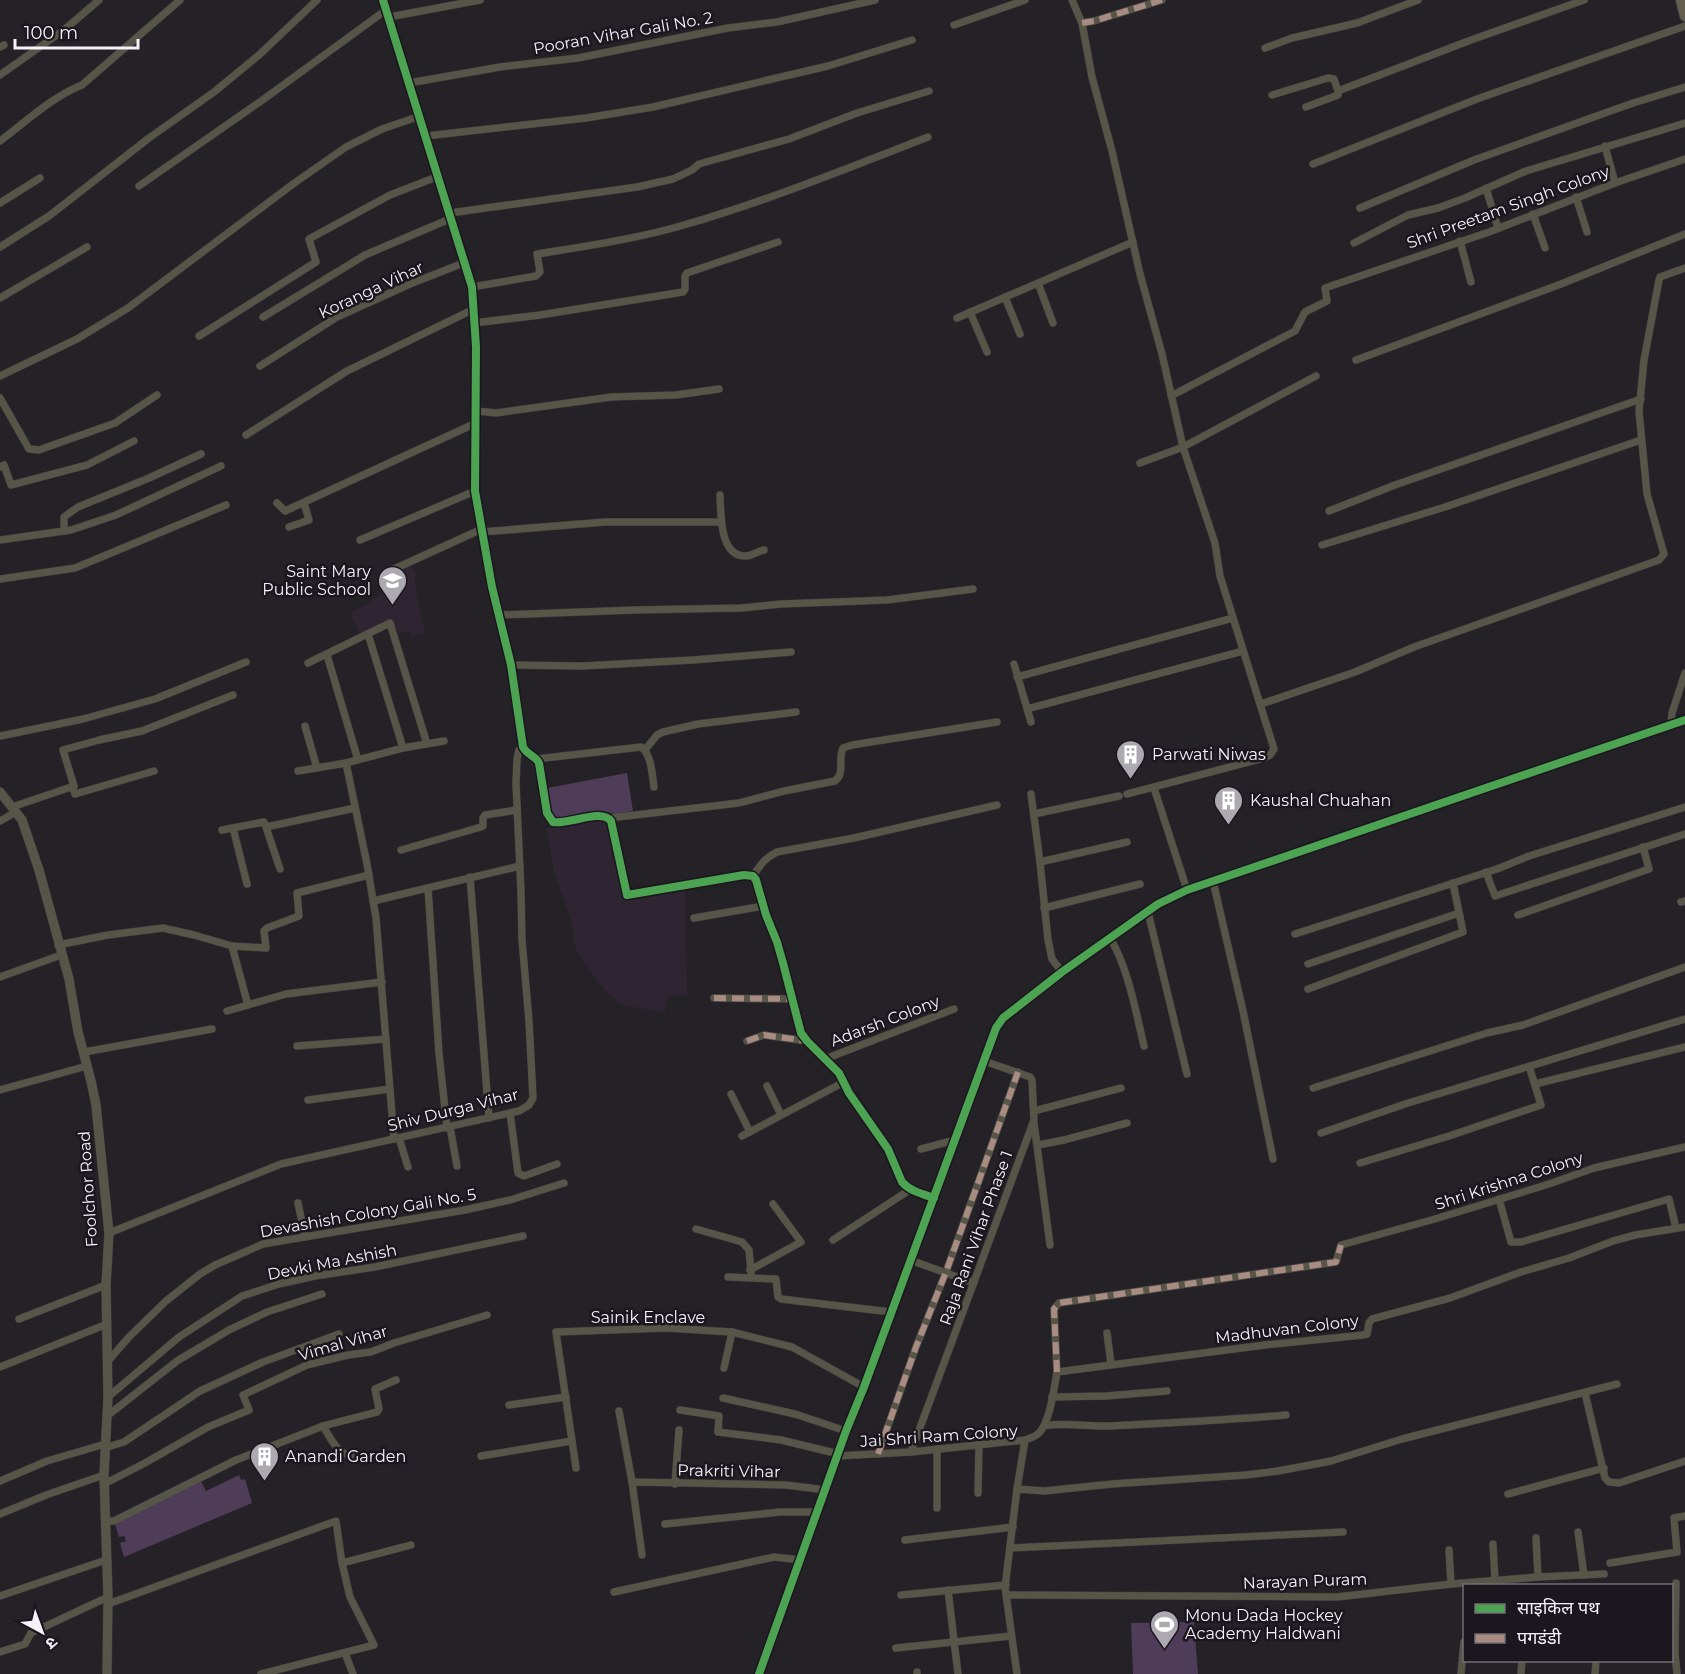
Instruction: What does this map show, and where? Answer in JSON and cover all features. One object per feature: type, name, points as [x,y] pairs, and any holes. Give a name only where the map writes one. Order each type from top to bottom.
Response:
[{"type":"main road","points":[[1681,0],[1685,16]]},
{"type":"street","points":[[0,75],[64,30],[99,0]]},
{"type":"street","points":[[0,141],[50,101],[82,84],[180,0]]},
{"type":"street","points":[[0,247],[49,216],[149,138],[214,92],[259,55],[317,0]]},
{"type":"street","points":[[383,0],[472,287],[477,411],[475,491],[498,615],[510,665],[523,747],[539,764],[547,813],[553,822],[740,803],[835,781],[840,777],[842,771],[840,755],[843,748],[852,745],[997,722]]},
{"type":"street","points":[[139,186],[388,14],[480,0]]},
{"type":"street","name":"Pooran Vihar Gali No. 2","points":[[409,83],[479,70],[578,58],[728,28],[777,22],[875,0]]},
{"type":"street","points":[[954,24],[1025,0]]},
{"type":"street","points":[[1072,0],[1082,23],[1092,77],[1112,150],[1183,447],[1215,543],[1220,576],[1274,749],[1264,758],[1128,794]]},
{"type":"street","points":[[1082,23],[1162,0]]},
{"type":"street","points":[[1264,48],[1292,38],[1357,23],[1418,0]]},
{"type":"street","points":[[1338,91],[1584,0]]},
{"type":"street","points":[[1313,164],[1477,99],[1685,26]]},
{"type":"street","points":[[426,136],[586,118],[653,107],[828,66],[912,40]]},
{"type":"street","points":[[1272,95],[1328,78],[1334,79],[1338,96],[1306,107]]},
{"type":"street","points":[[1360,208],[1474,160],[1633,103],[1685,87]]},
{"type":"street","points":[[263,316],[365,255],[451,216],[637,187],[673,179],[699,164],[789,139],[857,113],[929,91]]},
{"type":"street","points":[[0,376],[77,339],[128,308],[346,147],[382,129],[420,116]]},
{"type":"street","points":[[1354,243],[1408,216],[1438,208],[1526,171],[1685,123]]},
{"type":"street","points":[[472,287],[536,276],[540,272],[537,254],[682,226],[795,189],[928,137]]},
{"type":"street","points":[[1605,146],[1615,183]]},
{"type":"street","name":"Shri Preetam Singh Colony","points":[[1171,396],[1295,331],[1305,312],[1327,301],[1325,288],[1498,228],[1576,197],[1685,159]]},
{"type":"street","points":[[199,336],[316,262],[309,239],[390,195],[439,176]]},
{"type":"street","points":[[0,203],[39,178]]},
{"type":"street","points":[[1486,188],[1498,228]]},
{"type":"street","points":[[1576,197],[1587,232]]},
{"type":"street","points":[[1533,214],[1545,248]]},
{"type":"street","points":[[1356,360],[1561,284],[1685,234]]},
{"type":"street","points":[[1460,241],[1471,282]]},
{"type":"street","points":[[474,323],[683,292],[687,273],[778,242]]},
{"type":"street","points":[[957,318],[1133,242]]},
{"type":"street","points":[[0,298],[87,247]]},
{"type":"street","name":"Koranga Vihar","points":[[260,366],[337,317],[466,262]]},
{"type":"street","points":[[1261,704],[1355,672],[1425,643],[1659,560],[1664,554],[1647,494],[1639,411],[1644,360],[1659,280],[1660,277],[1685,268]]},
{"type":"street","points":[[1038,283],[1053,323]]},
{"type":"street","points":[[1005,297],[1020,334]]},
{"type":"street","points":[[246,435],[347,371],[474,309]]},
{"type":"street","points":[[970,312],[987,352]]},
{"type":"street","points":[[1140,463],[1183,447],[1316,376]]},
{"type":"street","points":[[477,411],[496,413],[611,397],[676,395],[718,389]]},
{"type":"street","points":[[0,398],[29,449],[39,450],[115,423],[157,395]]},
{"type":"street","points":[[1329,511],[1395,485],[1641,399]]},
{"type":"street","points":[[277,503],[285,511],[476,423]]},
{"type":"street","points":[[1322,545],[1445,507],[1641,440]]},
{"type":"street","points":[[0,467],[4,465],[11,485],[87,465],[134,441]]},
{"type":"street","points":[[64,531],[64,517],[78,507],[201,454]]},
{"type":"street","points":[[0,540],[71,530],[116,515],[221,466]]},
{"type":"street","points":[[360,540],[475,491]]},
{"type":"street","points":[[720,495],[721,522],[729,549],[736,554],[746,556],[764,550]]},
{"type":"street","points":[[290,527],[309,520],[304,503]]},
{"type":"street","points":[[0,579],[75,568],[226,505]]},
{"type":"street","points":[[392,570],[482,531],[605,522],[721,522]]},
{"type":"street","points":[[498,615],[741,608],[887,600],[973,589]]},
{"type":"street","points":[[1017,677],[1233,618]]},
{"type":"street","points":[[308,663],[390,623],[427,744]]},
{"type":"street","points":[[368,634],[403,748]]},
{"type":"street","points":[[1027,709],[1243,651]]},
{"type":"street","points":[[510,665],[582,666],[791,652]]},
{"type":"street","points":[[327,655],[358,760]]},
{"type":"street","points":[[0,736],[83,719],[155,699],[246,662]]},
{"type":"street","points":[[1014,664],[1031,722]]},
{"type":"street","points":[[1671,724],[1672,713],[1685,674]]},
{"type":"street","points":[[154,771],[75,794],[63,750],[142,731],[233,695]]},
{"type":"street","points":[[645,750],[657,735],[663,732],[698,724],[796,712]]},
{"type":"street","points":[[759,1674],[846,1431],[996,1028],[1003,1018],[1060,969],[1165,900],[1186,890],[1685,720]]},
{"type":"street","points":[[305,726],[317,768]]},
{"type":"street","points":[[297,771],[346,763],[403,748],[444,741]]},
{"type":"street","name":"Shiv Durga Vihar","points":[[109,1233],[281,1164],[448,1128],[519,1111],[529,1105],[533,1098],[522,940],[517,810],[517,759],[519,750],[523,747]]},
{"type":"street","points":[[536,759],[641,747],[648,757],[654,788]]},
{"type":"street","points":[[346,763],[373,901],[390,1089],[397,1139],[408,1167]]},
{"type":"street","points":[[0,821],[14,810],[72,786]]},
{"type":"street","points":[[1154,788],[1186,890]]},
{"type":"street","points":[[1031,794],[1052,959],[1060,969]]},
{"type":"street","name":"Foolchor Road","points":[[1,796],[14,810],[27,831],[69,979],[78,1032],[96,1106],[109,1233],[106,1285],[108,1397],[104,1479],[108,1601],[107,1674]]},
{"type":"street","points":[[1034,814],[1119,796]]},
{"type":"street","points":[[753,876],[761,863],[777,852],[854,838],[997,806]]},
{"type":"street","points":[[1295,934],[1685,807]]},
{"type":"street","points":[[266,827],[355,808]]},
{"type":"street","points":[[401,850],[481,827],[485,815],[517,810]]},
{"type":"street","points":[[609,818],[627,895],[744,875],[753,876]]},
{"type":"street","points":[[222,830],[264,822],[280,869]]},
{"type":"street","points":[[233,828],[247,884]]},
{"type":"street","points":[[1486,872],[1495,896],[1685,834]]},
{"type":"street","points":[[1040,862],[1127,842]]},
{"type":"street","points":[[1518,915],[1649,869],[1643,848]]},
{"type":"street","points":[[373,901],[520,866]]},
{"type":"street","points":[[0,977],[60,950],[108,935],[162,928],[232,946],[266,948],[264,932],[267,928],[299,916],[297,893],[369,875]]},
{"type":"street","points":[[753,876],[777,942],[801,1033],[839,1073],[854,1101],[888,1149],[902,1182],[911,1189],[934,1198]]},
{"type":"street","points":[[470,877],[489,1118]]},
{"type":"street","points":[[1213,881],[1243,1011],[1273,1159]]},
{"type":"street","points":[[1308,989],[1463,932],[1453,883]]},
{"type":"street","points":[[1044,908],[1140,884]]},
{"type":"street","points":[[428,888],[439,1053],[448,1128],[457,1166]]},
{"type":"street","points":[[694,918],[764,906]]},
{"type":"street","points":[[1148,912],[1187,1074]]},
{"type":"street","points":[[1308,964],[1459,913]]},
{"type":"street","points":[[1110,938],[1121,962],[1144,1046]]},
{"type":"street","points":[[232,946],[248,1005]]},
{"type":"street","points":[[1313,1088],[1487,1033],[1523,1025],[1685,967]]},
{"type":"street","points":[[227,1011],[286,994],[382,982]]},
{"type":"street","points":[[714,998],[793,999]]},
{"type":"street","name":"Adarsh Colony","points":[[825,1059],[954,1009]]},
{"type":"street","points":[[1321,1133],[1405,1104],[1685,1019]]},
{"type":"street","points":[[84,1052],[212,1029]]},
{"type":"street","points":[[747,1041],[764,1035],[807,1041]]},
{"type":"street","points":[[297,1046],[386,1039]]},
{"type":"street","points":[[1535,1084],[1685,1047]]},
{"type":"street","points":[[878,1454],[1018,1072],[984,1061]]},
{"type":"street","points":[[0,1090],[87,1066]]},
{"type":"street","points":[[1360,1163],[1541,1105],[1529,1066]]},
{"type":"street","name":"Raja Rani Vihar Phase 1","points":[[911,1452],[1034,1120],[1032,1080],[1018,1072]]},
{"type":"street","points":[[741,1136],[844,1082]]},
{"type":"street","points":[[766,1086],[781,1115]]},
{"type":"street","points":[[1034,1111],[1121,1088]]},
{"type":"street","points":[[308,1100],[390,1089]]},
{"type":"street","points":[[731,1094],[750,1132]]},
{"type":"street","points":[[510,1113],[518,1173],[524,1176],[557,1164]]},
{"type":"street","points":[[1034,1120],[1050,1245]]},
{"type":"street","points":[[1038,1144],[1064,1140],[1127,1123]]},
{"type":"street","points":[[921,1149],[956,1140]]},
{"type":"street","name":"Shri Krishna Colony","points":[[1057,1372],[1054,1309],[1059,1303],[1336,1262],[1341,1245],[1549,1185],[1594,1168],[1685,1147]]},
{"type":"street","name":"Devashish Colony Gali No. 5","points":[[108,1361],[166,1301],[200,1274],[263,1244],[465,1210],[510,1200],[564,1183]]},
{"type":"street","points":[[833,1240],[911,1189]]},
{"type":"street","points":[[1499,1199],[1512,1242],[1521,1242],[1669,1199],[1676,1228]]},
{"type":"street","points":[[298,1203],[305,1237]]},
{"type":"street","points":[[750,1270],[801,1242],[773,1204]]},
{"type":"street","name":"Madhuvan Colony","points":[[1057,1372],[1265,1345],[1363,1335],[1367,1334],[1372,1318],[1450,1298],[1612,1241],[1685,1227]]},
{"type":"street","points":[[696,1229],[742,1242],[749,1250],[752,1278]]},
{"type":"street","name":"Devki Ma Ashish","points":[[108,1397],[178,1336],[242,1296],[315,1276],[522,1236]]},
{"type":"street","points":[[910,1260],[974,1283]]},
{"type":"street","points":[[728,1277],[776,1279],[778,1297],[781,1299],[891,1312]]},
{"type":"street","points":[[19,1319],[106,1285]]},
{"type":"street","points":[[107,1416],[177,1361],[229,1330],[267,1312],[322,1294]]},
{"type":"street","name":"Vimal Vihar","points":[[104,1479],[145,1463],[208,1427],[249,1410],[243,1395],[307,1365],[371,1352],[487,1315]]},
{"type":"street","points":[[0,1367],[107,1324]]},
{"type":"street","name":"Sainik Enclave","points":[[576,1468],[556,1332],[657,1328],[732,1332],[792,1347],[864,1387]]},
{"type":"street","points":[[724,1368],[732,1332]]},
{"type":"street","points":[[1107,1333],[1111,1364]]},
{"type":"street","points":[[0,1481],[47,1461],[124,1442],[200,1390],[263,1362],[339,1334]]},
{"type":"street","points":[[1025,1440],[1036,1436],[1044,1426],[1057,1372]]},
{"type":"street","points":[[105,1521],[114,1521],[236,1460],[323,1426],[377,1412],[379,1409],[375,1389],[396,1380]]},
{"type":"street","points":[[1017,1489],[1044,1491],[1278,1471],[1331,1461],[1402,1439],[1617,1384]]},
{"type":"street","points":[[1052,1398],[1167,1391]]},
{"type":"street","points":[[1585,1393],[1605,1478],[1609,1482],[1619,1483],[1685,1461]]},
{"type":"street","points":[[509,1405],[566,1397]]},
{"type":"street","points":[[723,1398],[795,1414],[846,1431]]},
{"type":"street","name":"Jai Shri Ram Colony","points":[[680,1410],[719,1416],[718,1432],[781,1440],[838,1455],[911,1452],[1025,1440],[1006,1585],[1017,1674]]},
{"type":"street","points":[[619,1411],[642,1555]]},
{"type":"street","points":[[1044,1426],[1054,1424],[1093,1427],[1207,1422],[1286,1415]]},
{"type":"street","points":[[323,1426],[340,1451],[350,1457],[372,1455]]},
{"type":"street","points":[[675,1484],[679,1430]]},
{"type":"street","points":[[481,1456],[572,1441]]},
{"type":"street","points":[[978,1493],[980,1444]]},
{"type":"street","points":[[937,1449],[937,1508]]},
{"type":"street","points":[[1508,1494],[1604,1468]]},
{"type":"street","points":[[0,1514],[46,1495],[104,1479]]},
{"type":"street","name":"Prakriti Vihar","points":[[632,1482],[786,1485],[826,1490]]},
{"type":"street","points":[[666,1524],[780,1512],[818,1512]]},
{"type":"street","points":[[1610,1563],[1677,1552],[1674,1518],[1685,1516]]},
{"type":"street","points":[[0,1652],[25,1644],[31,1633],[108,1601],[336,1521],[350,1597],[374,1645],[261,1674]]},
{"type":"street","points":[[905,1540],[1013,1527]]},
{"type":"street","points":[[1010,1548],[1343,1532]]},
{"type":"street","points":[[1578,1533],[1584,1575]]},
{"type":"street","points":[[1536,1538],[1538,1577]]},
{"type":"street","points":[[1493,1544],[1495,1581]]},
{"type":"street","points":[[342,1563],[411,1545]]},
{"type":"street","points":[[1449,1550],[1451,1584]]},
{"type":"street","points":[[614,1592],[774,1557],[801,1560]]},
{"type":"street","points":[[0,1596],[106,1560]]},
{"type":"street","name":"Narayan Puram","points":[[1006,1595],[1336,1597],[1451,1584],[1605,1574]]},
{"type":"street","points":[[1676,1583],[1673,1625],[1677,1674]]},
{"type":"street","points":[[901,1595],[1006,1585]]},
{"type":"street","points":[[948,1590],[958,1674]]},
{"type":"street","points":[[896,1648],[1011,1636]]},
{"type":"street","points":[[1461,1674],[1463,1652]]},
{"type":"street","points":[[345,1653],[353,1674]]},
{"type":"shaded area","name":"Saint Mary Public School","points":[[412,565],[416,575],[414,577],[425,633],[411,637],[409,631],[399,634],[392,618],[360,634],[350,614],[397,584],[392,573]]},
{"type":"shaded area","points":[[627,773],[633,811],[615,814],[602,811],[558,820],[551,812],[547,788]]},
{"type":"shaded area","points":[[602,820],[609,823],[626,900],[685,889],[687,996],[668,995],[665,1012],[620,1005],[601,986],[576,951],[570,917],[554,873],[546,828]]},
{"type":"shaded area","points":[[239,1475],[241,1480],[245,1479],[252,1503],[124,1557],[120,1543],[126,1541],[124,1536],[119,1537],[115,1524],[201,1481],[206,1491]]},
{"type":"shaded area","name":"Monu Dada Hockey Academy Haldwani","points":[[1194,1622],[1198,1674],[1133,1674],[1131,1623]]},
{"type":"marked path","points":[[1082,23],[1162,0]]},
{"type":"marked path","points":[[714,998],[793,999]]},
{"type":"marked path","points":[[747,1041],[764,1035],[807,1041]]},
{"type":"marked path","points":[[878,1454],[1018,1072]]},
{"type":"marked path","points":[[1057,1372],[1054,1309],[1059,1303],[1336,1262],[1341,1245]]},
{"type":"cycle path","points":[[383,0],[472,287],[476,347],[475,491],[492,587],[511,665],[523,747],[539,763],[547,813],[553,822],[592,816],[606,817],[611,821],[627,895],[744,875],[753,876],[777,942],[801,1033],[839,1073],[849,1093],[888,1149],[902,1182],[912,1190],[934,1198]]},
{"type":"cycle path","points":[[759,1674],[846,1431],[996,1028],[1003,1018],[1062,972],[1158,904],[1187,890],[1685,720]]},
{"type":"place","name":"Saint Mary Public School","points":[[392,606]]},
{"type":"place","name":"Parwati Niwas","points":[[1131,780]]},
{"type":"place","name":"Kaushal Chuahan","points":[[1229,826]]},
{"type":"place","name":"Anandi Garden","points":[[264,1482]]},
{"type":"place","name":"Monu Dada Hockey Academy Haldwani","points":[[1164,1650]]}]
